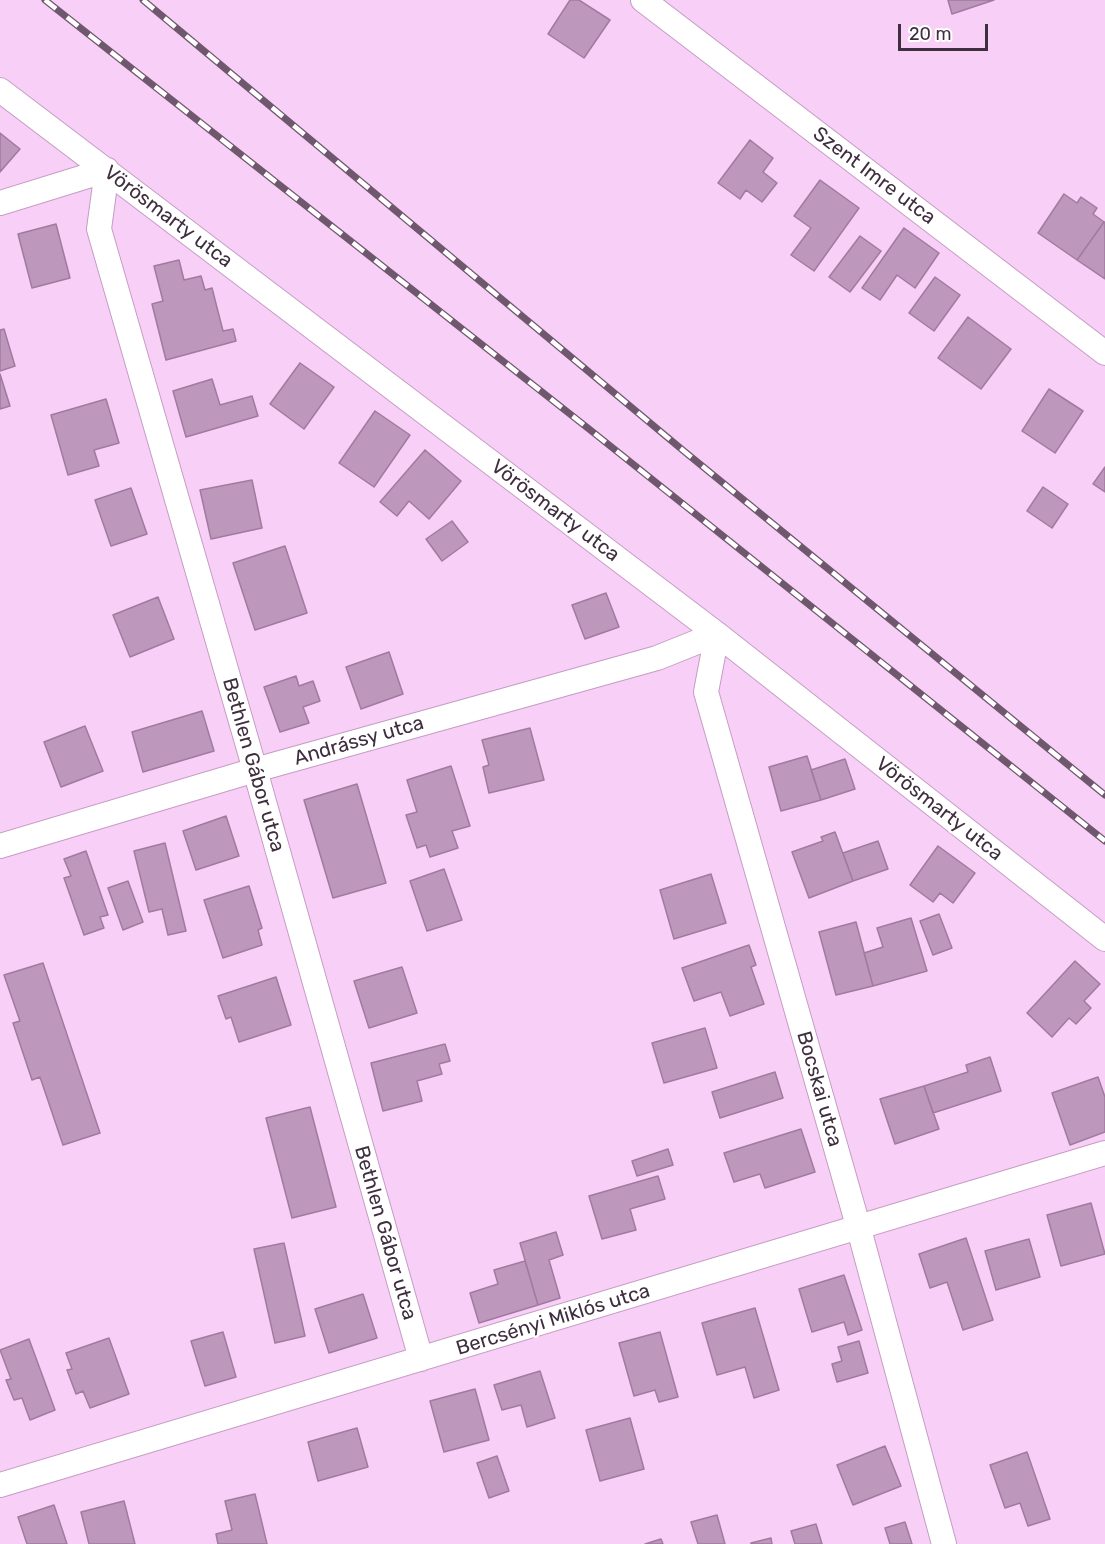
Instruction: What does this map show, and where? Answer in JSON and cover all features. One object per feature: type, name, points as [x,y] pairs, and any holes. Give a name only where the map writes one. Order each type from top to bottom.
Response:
[{"type":"street","name":"Szent Imre utca","points":[[643,0],[1105,353]]},
{"type":"street","name":"Vörösmarty utca","points":[[0,90],[717,634],[1105,939]]},
{"type":"street","points":[[0,203],[107,170]]},
{"type":"street","name":"Bethlen Gábor utca","points":[[107,170],[99,229],[421,1359]]},
{"type":"street","name":"Andrássy utca","points":[[0,846],[255,770],[657,658],[717,634]]},
{"type":"street","name":"Bocskai utca","points":[[717,634],[706,693],[859,1229],[944,1544]]},
{"type":"street","name":"Bercsényi Miklós utca","points":[[0,1485],[859,1229],[1105,1153]]},
{"type":"building","points":[[570,0],[579,0],[610,20],[584,58],[548,34]]},
{"type":"building","points":[[948,0],[994,0],[952,14]]},
{"type":"building","points":[[0,133],[20,149],[0,172]]},
{"type":"building","points":[[750,140],[773,158],[763,172],[777,183],[762,202],[746,190],[740,199],[718,183]]},
{"type":"building","points":[[820,180],[859,208],[814,271],[791,255],[811,228],[794,216]]},
{"type":"building","points":[[1064,194],[1077,203],[1081,197],[1097,208],[1093,214],[1104,222],[1077,260],[1038,233]]},
{"type":"building","points":[[1105,222],[1105,279],[1077,260]]},
{"type":"building","points":[[56,224],[70,278],[32,288],[18,234]]},
{"type":"building","points":[[904,228],[939,253],[915,288],[897,275],[880,300],[862,288]]},
{"type":"building","points":[[860,236],[881,251],[850,292],[829,277]]},
{"type":"building","points":[[179,260],[184,280],[201,276],[205,290],[212,288],[223,331],[233,329],[236,341],[166,360],[152,304],[163,301],[154,266]]},
{"type":"building","points":[[935,277],[960,295],[934,331],[909,313]]},
{"type":"building","points":[[968,317],[1011,349],[981,389],[938,358]]},
{"type":"building","points":[[4,329],[15,366],[0,371],[0,330]]},
{"type":"building","points":[[300,363],[334,387],[304,429],[270,404]]},
{"type":"building","points":[[0,374],[10,406],[0,409]]},
{"type":"building","points":[[212,379],[220,405],[252,396],[258,416],[186,437],[173,391]]},
{"type":"building","points":[[1049,389],[1083,411],[1055,453],[1022,431]]},
{"type":"building","points":[[106,399],[119,443],[94,450],[99,466],[68,475],[51,415]]},
{"type":"building","points":[[375,411],[410,435],[374,487],[339,463]]},
{"type":"building","points":[[425,450],[461,481],[429,519],[409,501],[397,516],[380,502]]},
{"type":"building","points":[[1105,467],[1105,492],[1093,484]]},
{"type":"building","points":[[252,480],[262,528],[211,539],[200,490]]},
{"type":"building","points":[[1043,487],[1068,504],[1052,528],[1027,511]]},
{"type":"building","points":[[131,488],[147,534],[111,546],[95,500]]},
{"type":"building","points":[[452,521],[468,542],[442,561],[426,539]]},
{"type":"building","points":[[285,546],[307,613],[255,630],[233,563]]},
{"type":"building","points":[[606,593],[619,627],[585,639],[572,605]]},
{"type":"building","points":[[158,597],[174,639],[130,657],[113,615]]},
{"type":"building","points":[[389,652],[403,694],[361,709],[346,667]]},
{"type":"building","points":[[296,676],[299,686],[313,681],[320,701],[303,707],[309,723],[280,732],[264,687]]},
{"type":"building","points":[[202,711],[214,751],[143,772],[132,732]]},
{"type":"building","points":[[85,726],[103,771],[61,787],[44,742]]},
{"type":"building","points":[[530,728],[544,780],[489,793],[483,767],[489,765],[482,740]]},
{"type":"building","points":[[807,756],[821,800],[781,811],[769,767]]},
{"type":"building","points":[[845,759],[855,789],[821,800],[811,770]]},
{"type":"building","points":[[451,766],[470,826],[452,831],[458,848],[430,857],[426,845],[417,848],[406,815],[417,812],[407,780]]},
{"type":"building","points":[[357,784],[386,883],[333,898],[304,800]]},
{"type":"building","points":[[226,816],[239,856],[196,870],[183,831]]},
{"type":"building","points":[[835,832],[853,881],[809,898],[792,852],[823,841],[821,837]]},
{"type":"building","points":[[878,841],[888,869],[853,881],[843,853]]},
{"type":"building","points":[[165,843],[186,931],[168,935],[162,909],[149,912],[134,851]]},
{"type":"building","points":[[938,846],[975,873],[953,903],[940,893],[933,902],[910,885]]},
{"type":"building","points":[[86,851],[108,915],[100,917],[104,928],[84,935],[64,878],[71,876],[64,859]]},
{"type":"building","points":[[444,869],[462,920],[427,931],[410,881]]},
{"type":"building","points":[[711,874],[726,923],[674,939],[660,890]]},
{"type":"building","points":[[128,881],[143,922],[123,930],[108,888]]},
{"type":"building","points":[[249,886],[262,928],[258,930],[262,945],[223,958],[204,900]]},
{"type":"building","points":[[939,914],[952,948],[933,955],[920,921]]},
{"type":"building","points":[[911,918],[927,971],[873,986],[864,953],[883,947],[877,928]]},
{"type":"building","points":[[856,922],[873,986],[836,995],[819,932]]},
{"type":"building","points":[[749,945],[756,965],[751,967],[764,1004],[730,1016],[721,992],[694,1001],[682,968]]},
{"type":"building","points":[[1075,961],[1100,984],[1084,1001],[1091,1008],[1076,1024],[1069,1018],[1052,1037],[1027,1013]]},
{"type":"building","points":[[43,963],[100,1133],[63,1145],[40,1077],[32,1080],[13,1023],[20,1021],[4,975]]},
{"type":"building","points":[[402,967],[417,1013],[369,1028],[354,981]]},
{"type":"building","points":[[276,977],[291,1025],[239,1042],[231,1017],[226,1019],[218,996]]},
{"type":"building","points":[[705,1028],[717,1068],[664,1083],[652,1043]]},
{"type":"building","points":[[445,1044],[450,1061],[439,1064],[442,1074],[417,1081],[422,1101],[383,1111],[371,1063]]},
{"type":"building","points":[[990,1057],[1001,1091],[933,1113],[924,1086],[968,1072],[966,1065]]},
{"type":"building","points":[[775,1072],[783,1098],[720,1118],[712,1092]]},
{"type":"building","points":[[1098,1077],[1105,1097],[1105,1132],[1070,1145],[1052,1093]]},
{"type":"building","points":[[924,1086],[939,1129],[895,1144],[880,1099]]},
{"type":"building","points":[[310,1107],[336,1207],[292,1218],[266,1118]]},
{"type":"building","points":[[801,1129],[815,1172],[765,1188],[760,1174],[734,1182],[724,1153]]},
{"type":"building","points":[[668,1149],[673,1165],[637,1176],[632,1161]]},
{"type":"building","points":[[658,1176],[665,1199],[630,1209],[636,1230],[602,1239],[589,1196]]},
{"type":"building","points":[[1091,1203],[1105,1254],[1061,1266],[1047,1215]]},
{"type":"building","points":[[556,1232],[563,1255],[549,1260],[560,1298],[538,1305],[520,1243]]},
{"type":"building","points":[[966,1238],[993,1320],[963,1330],[947,1282],[930,1288],[919,1254]]},
{"type":"building","points":[[1029,1239],[1040,1277],[996,1290],[985,1251]]},
{"type":"building","points":[[284,1243],[305,1336],[275,1343],[254,1249]]},
{"type":"building","points":[[525,1261],[538,1305],[479,1323],[470,1293],[498,1284],[494,1270]]},
{"type":"building","points":[[844,1275],[862,1330],[848,1335],[844,1322],[812,1332],[799,1289]]},
{"type":"building","points":[[363,1294],[377,1338],[329,1353],[315,1309]]},
{"type":"building","points":[[755,1308],[779,1390],[754,1398],[745,1367],[717,1375],[702,1323]]},
{"type":"building","points":[[223,1332],[236,1377],[205,1386],[191,1341]]},
{"type":"building","points":[[660,1332],[678,1397],[659,1402],[655,1390],[634,1396],[619,1343]]},
{"type":"building","points":[[109,1338],[129,1394],[90,1408],[83,1391],[76,1394],[67,1370],[72,1369],[66,1353]]},
{"type":"building","points":[[29,1339],[55,1410],[30,1420],[22,1398],[14,1400],[6,1380],[11,1379],[0,1350]]},
{"type":"building","points":[[859,1341],[868,1373],[837,1382],[832,1364],[842,1361],[838,1347]]},
{"type":"building","points":[[540,1371],[555,1418],[527,1427],[521,1405],[502,1410],[494,1385]]},
{"type":"building","points":[[475,1389],[489,1440],[444,1452],[430,1401]]},
{"type":"building","points":[[630,1418],[644,1469],[600,1481],[586,1430]]},
{"type":"building","points":[[357,1428],[368,1467],[318,1481],[308,1442]]},
{"type":"building","points":[[885,1446],[901,1486],[853,1505],[837,1465]]},
{"type":"building","points":[[1027,1452],[1050,1519],[1028,1526],[1020,1503],[1005,1508],[990,1465]]},
{"type":"building","points":[[497,1456],[509,1491],[489,1498],[477,1463]]},
{"type":"building","points":[[255,1494],[267,1544],[218,1544],[216,1534],[232,1530],[225,1501]]},
{"type":"building","points":[[124,1501],[135,1544],[89,1544],[81,1512]]},
{"type":"building","points":[[54,1505],[67,1544],[27,1544],[18,1517]]},
{"type":"building","points":[[717,1515],[725,1544],[698,1544],[691,1522]]},
{"type":"building","points":[[905,1522],[912,1544],[890,1544],[885,1528]]},
{"type":"building","points":[[816,1524],[822,1544],[795,1544],[791,1531]]},
{"type":"building","points":[[771,1538],[772,1544],[751,1544],[751,1543]]},
{"type":"building","points":[[661,1539],[663,1544],[645,1544]]},
{"type":"railway","points":[[45,0],[589,429],[1105,841]]},
{"type":"railway","points":[[143,0],[685,452],[1105,795]]}]
